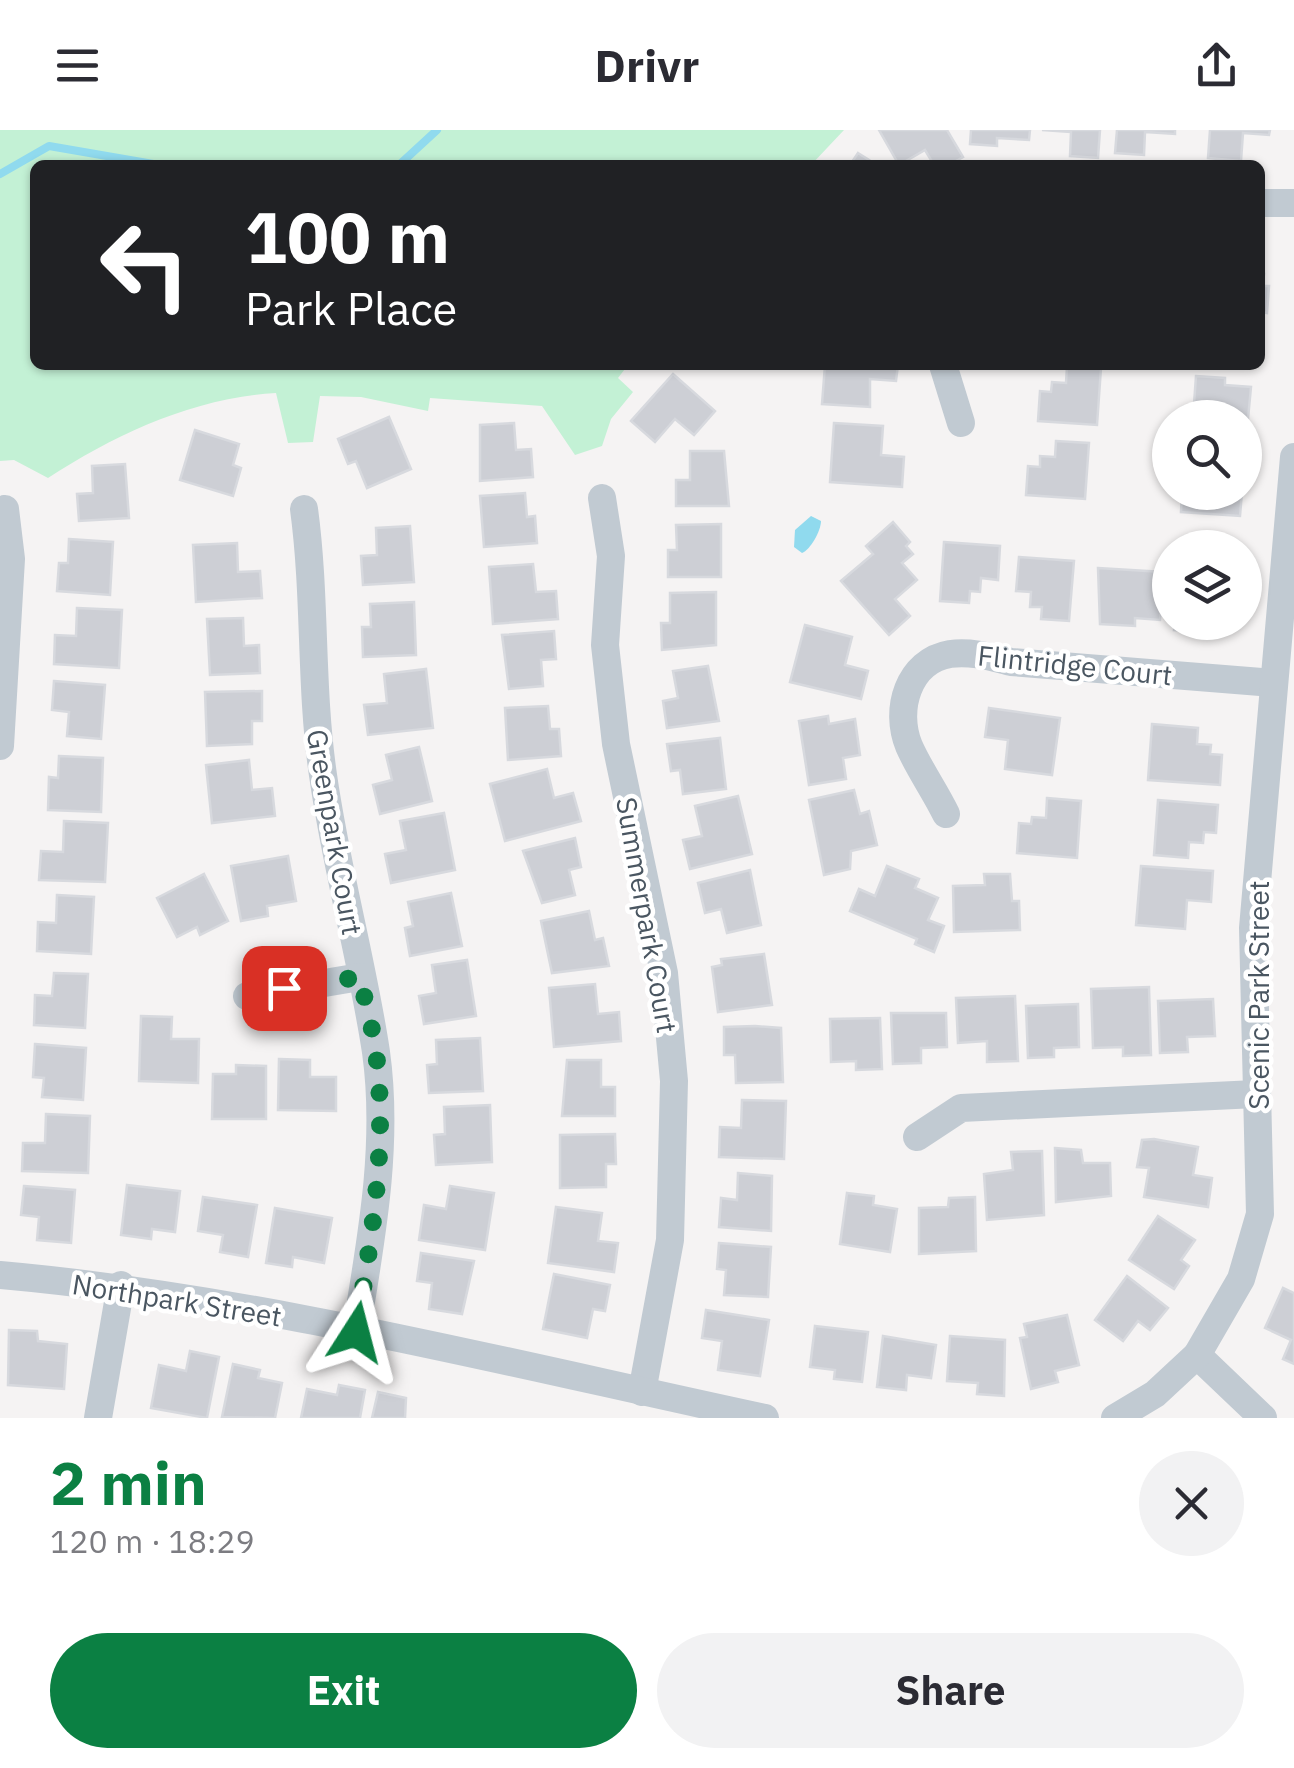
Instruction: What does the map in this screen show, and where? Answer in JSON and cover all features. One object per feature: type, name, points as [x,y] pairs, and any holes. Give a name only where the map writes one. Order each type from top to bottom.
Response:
[{"type":"street","points":[[1265,202],[1294,202]]},
{"type":"street","points":[[945,370],[962,423]]},
{"type":"street","name":"Scenic Park Street","points":[[1115,1418],[1155,1394],[1197,1355],[1252,1252],[1260,1214],[1253,928],[1294,457]]},
{"type":"street","name":"Summerpark Court","points":[[602,498],[610,556],[606,645],[616,744],[664,973],[674,1081],[670,1240],[642,1392]]},
{"type":"street","points":[[0,746],[11,559],[4,509]]},
{"type":"street","name":"Greenpark Court","points":[[304,510],[313,572],[320,756],[376,1053],[380,1140],[375,1219],[356,1332]]},
{"type":"street","name":"Flintridge Court","points":[[946,814],[909,746],[904,717],[910,683],[922,668],[940,656],[982,655],[1011,662],[1274,683]]},
{"type":"street","points":[[246,996],[360,977]]},
{"type":"street","points":[[917,1136],[961,1108],[1256,1094]]},
{"type":"street","name":"Northpark Street","points":[[0,1275],[120,1286],[765,1418]]},
{"type":"street","points":[[98,1418],[120,1286]]},
{"type":"street","points":[[1197,1355],[1263,1418]]},
{"type":"green space","points":[[0,130],[844,130],[816,160],[30,160],[30,370],[624,370],[618,378],[633,392],[611,419],[602,446],[575,455],[542,406],[430,398],[428,411],[361,397],[320,396],[313,442],[288,443],[276,393],[185,410],[128,433],[48,478],[14,460],[0,461]]},
{"type":"water","points":[[811,516],[821,525],[812,544],[802,553],[794,547],[795,530]]},
{"type":"building","points":[[879,130],[947,130],[963,157],[931,160],[925,150],[908,160],[896,160]]},
{"type":"building","points":[[971,130],[1030,130],[1029,140],[997,138],[997,146],[970,144]]},
{"type":"building","points":[[1042,130],[1100,130],[1098,158],[1070,156],[1071,132]]},
{"type":"building","points":[[1117,130],[1175,130],[1175,134],[1145,132],[1144,155],[1115,153]]},
{"type":"building","points":[[1210,130],[1270,130],[1269,135],[1243,133],[1241,160],[1230,160],[1208,158]]},
{"type":"building","points":[[1265,286],[1269,286],[1267,313]]},
{"type":"building","points":[[825,370],[897,370],[896,381],[870,379],[870,407],[822,404]]},
{"type":"building","points":[[1067,370],[1101,370],[1097,425],[1038,421],[1040,391],[1051,392],[1052,382],[1066,383]]},
{"type":"building","points":[[673,374],[715,411],[694,435],[675,419],[655,442],[631,421]]},
{"type":"building","points":[[1196,376],[1225,378],[1225,385],[1251,387],[1250,400],[1194,400]]},
{"type":"building","points":[[389,417],[411,469],[367,488],[356,461],[348,464],[338,439]]},
{"type":"building","points":[[514,423],[516,450],[531,449],[533,477],[480,481],[480,425]]},
{"type":"building","points":[[834,423],[883,426],[881,455],[904,457],[902,487],[830,482]]},
{"type":"building","points":[[195,430],[239,444],[233,465],[241,468],[233,496],[180,480]]},
{"type":"building","points":[[1056,441],[1089,443],[1085,499],[1026,495],[1028,466],[1040,467],[1040,456],[1055,457]]},
{"type":"building","points":[[690,451],[724,451],[729,506],[676,506],[676,480],[690,480]]},
{"type":"building","points":[[125,464],[129,518],[79,521],[77,494],[93,493],[92,466]]},
{"type":"building","points":[[525,493],[527,517],[535,516],[537,543],[484,547],[480,496]]},
{"type":"building","points":[[1181,510],[1240,510],[1240,516]]},
{"type":"building","points":[[893,522],[910,542],[906,546],[913,554],[902,563],[917,580],[895,599],[910,616],[889,635],[841,581],[873,554],[866,546]]},
{"type":"building","points":[[721,524],[721,577],[668,577],[668,550],[677,550],[676,525]]},
{"type":"building","points":[[410,526],[414,582],[363,585],[361,556],[377,555],[376,528]]},
{"type":"building","points":[[69,539],[113,542],[110,595],[57,591],[59,563],[68,563]]},
{"type":"building","points":[[944,542],[1000,546],[998,580],[981,578],[980,592],[970,591],[969,603],[940,601]]},
{"type":"building","points":[[237,543],[238,572],[260,571],[262,598],[196,602],[193,545]]},
{"type":"building","points":[[1019,557],[1074,561],[1069,621],[1041,619],[1042,607],[1030,607],[1031,592],[1016,591]]},
{"type":"building","points":[[533,564],[536,592],[556,591],[558,619],[493,624],[489,567]]},
{"type":"building","points":[[1098,568],[1152,571],[1152,619],[1135,618],[1135,626],[1100,624]]},
{"type":"building","points":[[716,592],[716,645],[662,650],[661,623],[670,623],[670,593]]},
{"type":"building","points":[[414,602],[416,655],[363,657],[362,627],[371,627],[370,604]]},
{"type":"building","points":[[77,608],[122,610],[119,668],[54,664],[55,635],[76,636]]},
{"type":"building","points":[[243,618],[244,646],[259,645],[260,673],[210,675],[207,619]]},
{"type":"building","points":[[805,625],[852,637],[845,665],[868,671],[861,699],[790,682]]},
{"type":"building","points":[[554,631],[556,659],[541,660],[543,686],[509,689],[502,635]]},
{"type":"building","points":[[708,666],[719,721],[667,728],[663,701],[678,698],[673,671]]},
{"type":"building","points":[[426,669],[433,728],[368,735],[364,705],[387,703],[384,674]]},
{"type":"building","points":[[54,681],[105,685],[101,739],[67,736],[69,712],[52,710]]},
{"type":"building","points":[[262,691],[262,721],[252,721],[252,744],[207,746],[205,692]]},
{"type":"building","points":[[548,706],[550,729],[559,729],[561,756],[508,760],[505,708]]},
{"type":"building","points":[[989,708],[1060,718],[1052,775],[1005,769],[1008,740],[985,737]]},
{"type":"building","points":[[828,716],[829,724],[855,719],[860,755],[843,758],[846,779],[809,785],[799,721]]},
{"type":"building","points":[[1152,724],[1198,728],[1197,744],[1211,745],[1210,754],[1222,755],[1220,785],[1148,780]]},
{"type":"building","points":[[720,738],[726,789],[683,794],[680,770],[671,771],[667,744]]},
{"type":"building","points":[[419,747],[432,801],[380,814],[373,785],[392,780],[386,755]]},
{"type":"building","points":[[59,756],[103,758],[101,812],[48,810],[49,777],[58,778]]},
{"type":"building","points":[[249,760],[252,790],[272,788],[275,816],[212,823],[206,765]]},
{"type":"building","points":[[547,769],[554,798],[573,793],[581,821],[505,841],[490,784]]},
{"type":"building","points":[[854,790],[860,814],[869,811],[877,845],[851,851],[850,869],[824,875],[809,800]]},
{"type":"building","points":[[738,796],[752,854],[690,869],[683,840],[702,836],[695,806]]},
{"type":"building","points":[[1047,798],[1081,801],[1077,858],[1017,853],[1019,823],[1031,824],[1032,817],[1046,818]]},
{"type":"building","points":[[1158,800],[1218,805],[1216,833],[1204,832],[1203,843],[1189,842],[1188,858],[1154,855]]},
{"type":"building","points":[[444,813],[455,870],[391,883],[385,854],[406,850],[400,821]]},
{"type":"building","points":[[64,821],[108,823],[105,882],[39,880],[41,851],[63,852]]},
{"type":"building","points":[[575,838],[581,867],[569,870],[575,895],[542,903],[523,851]]},
{"type":"building","points":[[288,856],[296,901],[267,906],[268,916],[241,921],[231,866]]},
{"type":"building","points":[[887,866],[919,879],[915,888],[938,898],[928,920],[944,926],[934,952],[915,944],[917,939],[850,911],[859,889],[875,896]]},
{"type":"building","points":[[1141,866],[1213,871],[1211,902],[1187,900],[1185,929],[1136,925]]},
{"type":"building","points":[[750,870],[761,925],[727,933],[721,909],[705,913],[698,883]]},
{"type":"building","points":[[204,874],[228,921],[200,935],[197,927],[177,937],[157,898]]},
{"type":"building","points":[[984,874],[1010,874],[1012,901],[1019,901],[1020,930],[954,932],[953,886],[985,885]]},
{"type":"building","points":[[451,893],[462,946],[410,956],[405,928],[413,926],[408,902]]},
{"type":"building","points":[[57,895],[94,897],[91,954],[37,951],[38,922],[56,923]]},
{"type":"building","points":[[589,911],[595,940],[603,938],[609,966],[552,973],[541,921]]},
{"type":"building","points":[[764,954],[772,1005],[718,1012],[712,967],[722,965],[721,959]]},
{"type":"building","points":[[467,960],[476,1016],[424,1024],[419,996],[436,993],[432,965]]},
{"type":"building","points":[[54,973],[88,974],[85,1028],[34,1025],[35,995],[52,996]]},
{"type":"building","points":[[595,984],[598,1014],[619,1012],[621,1041],[554,1047],[549,988]]},
{"type":"building","points":[[1149,987],[1151,1055],[1123,1056],[1123,1047],[1093,1048],[1091,989]]},
{"type":"building","points":[[1015,996],[1018,1061],[987,1062],[987,1041],[958,1043],[956,998]]},
{"type":"building","points":[[1213,999],[1215,1036],[1187,1037],[1188,1052],[1160,1053],[1158,1001]]},
{"type":"building","points":[[1078,1004],[1079,1047],[1054,1048],[1054,1057],[1028,1058],[1026,1006]]},
{"type":"building","points":[[891,1013],[946,1013],[947,1047],[921,1048],[921,1063],[893,1064]]},
{"type":"building","points":[[141,1016],[172,1017],[171,1039],[199,1039],[198,1083],[139,1081]]},
{"type":"building","points":[[880,1018],[882,1069],[856,1070],[856,1061],[831,1062],[830,1019]]},
{"type":"building","points":[[724,1027],[781,1028],[783,1082],[736,1083],[735,1055],[724,1055]]},
{"type":"building","points":[[480,1038],[483,1091],[429,1093],[427,1065],[437,1064],[436,1040]]},
{"type":"building","points":[[35,1044],[86,1048],[83,1100],[42,1097],[44,1078],[33,1077]]},
{"type":"building","points":[[279,1059],[310,1060],[310,1077],[336,1077],[336,1111],[278,1110]]},
{"type":"building","points":[[567,1060],[601,1060],[601,1087],[615,1087],[615,1116],[562,1116]]},
{"type":"building","points":[[236,1065],[266,1066],[266,1119],[212,1119],[213,1074],[236,1074]]},
{"type":"building","points":[[742,1100],[786,1101],[784,1159],[719,1157],[720,1127],[741,1128]]},
{"type":"building","points":[[490,1105],[492,1162],[436,1165],[434,1135],[445,1134],[444,1107]]},
{"type":"building","points":[[46,1114],[90,1116],[88,1173],[22,1171],[23,1143],[45,1143]]},
{"type":"building","points":[[615,1134],[616,1164],[606,1164],[606,1187],[560,1188],[560,1135]]},
{"type":"building","points":[[1142,1140],[1198,1147],[1193,1175],[1212,1178],[1208,1207],[1144,1197],[1149,1168],[1137,1167]]},
{"type":"building","points":[[1055,1148],[1081,1150],[1083,1163],[1110,1163],[1111,1196],[1056,1202]]},
{"type":"building","points":[[1042,1151],[1044,1215],[987,1220],[984,1174],[1013,1170],[1011,1152]]},
{"type":"building","points":[[738,1173],[772,1176],[771,1231],[719,1227],[721,1198],[737,1200]]},
{"type":"building","points":[[127,1185],[180,1191],[175,1232],[152,1229],[151,1239],[121,1235]]},
{"type":"building","points":[[24,1186],[75,1190],[71,1243],[37,1240],[39,1217],[21,1215]]},
{"type":"building","points":[[450,1186],[494,1193],[485,1250],[419,1240],[424,1205],[446,1209]]},
{"type":"building","points":[[847,1193],[874,1196],[873,1205],[897,1209],[890,1252],[840,1244]]},
{"type":"building","points":[[203,1197],[257,1205],[248,1257],[220,1252],[223,1235],[198,1231]]},
{"type":"building","points":[[975,1197],[976,1251],[919,1254],[919,1208],[948,1207],[949,1198]]},
{"type":"building","points":[[556,1207],[602,1213],[598,1241],[618,1243],[614,1272],[548,1263]]},
{"type":"building","points":[[275,1208],[332,1218],[324,1263],[293,1257],[292,1267],[266,1263]]},
{"type":"building","points":[[1158,1216],[1195,1240],[1181,1260],[1189,1266],[1174,1289],[1129,1260]]},
{"type":"building","points":[[719,1243],[771,1247],[768,1297],[724,1295],[726,1270],[717,1269]]},
{"type":"building","points":[[421,1253],[474,1261],[462,1314],[429,1309],[432,1283],[417,1281]]},
{"type":"building","points":[[554,1274],[610,1285],[605,1311],[593,1309],[587,1338],[543,1329]]},
{"type":"building","points":[[1127,1276],[1168,1308],[1150,1330],[1138,1321],[1123,1341],[1095,1320]]},
{"type":"building","points":[[1283,1288],[1294,1293],[1294,1364],[1283,1359],[1291,1340],[1265,1328]]},
{"type":"building","points":[[706,1310],[769,1320],[760,1376],[718,1370],[722,1341],[702,1338]]},
{"type":"building","points":[[1067,1315],[1079,1365],[1055,1371],[1058,1382],[1031,1389],[1020,1338],[1027,1337],[1024,1324]]},
{"type":"building","points":[[815,1326],[868,1332],[862,1382],[834,1379],[835,1370],[810,1367]]},
{"type":"building","points":[[9,1330],[37,1331],[38,1341],[67,1344],[64,1389],[8,1385]]},
{"type":"building","points":[[883,1336],[936,1345],[931,1378],[907,1375],[906,1390],[877,1387]]},
{"type":"building","points":[[950,1336],[1005,1340],[1004,1396],[977,1394],[978,1383],[947,1381]]},
{"type":"building","points":[[190,1351],[219,1357],[207,1418],[151,1408],[159,1365],[186,1371]]},
{"type":"building","points":[[233,1364],[260,1370],[258,1378],[282,1383],[275,1418],[222,1417]]},
{"type":"building","points":[[339,1385],[365,1390],[360,1418],[301,1418],[307,1389],[337,1395]]},
{"type":"building","points":[[378,1392],[406,1398],[405,1418],[372,1418]]},
{"type":"waterway","points":[[404,160],[437,130]]},
{"type":"waterway","points":[[0,174],[49,146],[130,160]]},
{"type":"route","points":[[284,988],[360,977],[376,1053],[380,1140],[375,1219],[356,1332]]}]
